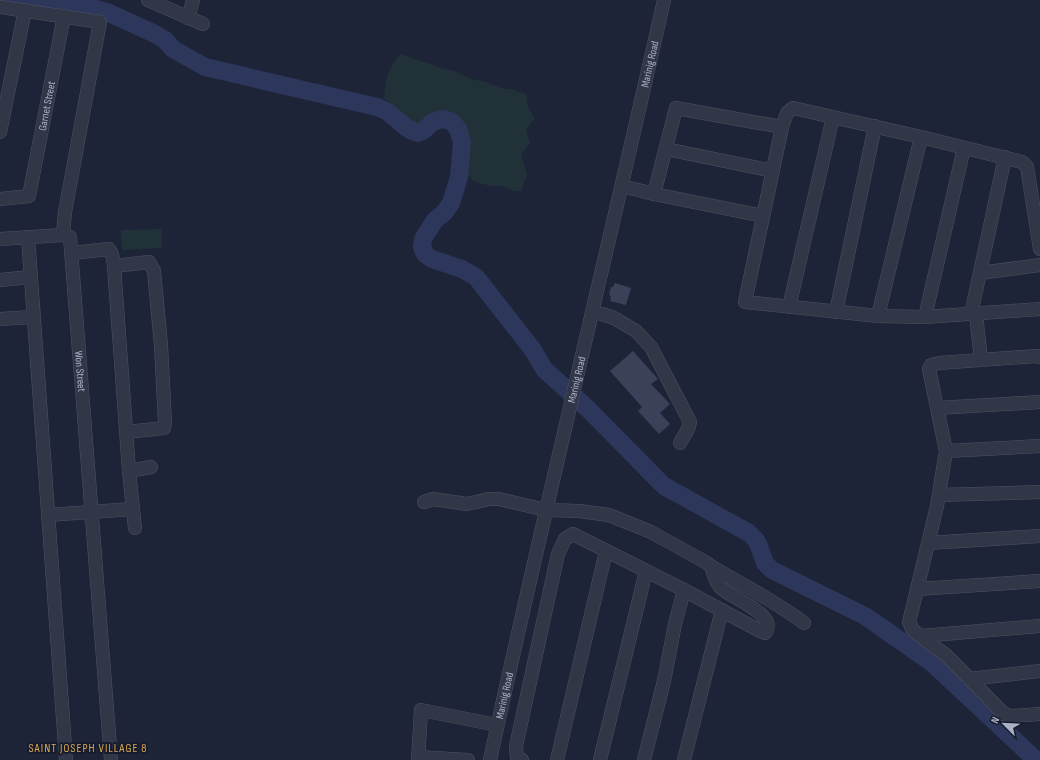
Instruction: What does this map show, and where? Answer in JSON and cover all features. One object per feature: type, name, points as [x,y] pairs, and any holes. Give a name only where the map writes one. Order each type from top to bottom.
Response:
[{"type":"street","points":[[148,0],[203,24]]},
{"type":"street","points":[[188,18],[193,0]]},
{"type":"street","name":"Marinig Road","points":[[490,760],[568,411],[622,186],[664,0]]},
{"type":"street","points":[[0,7],[100,22],[65,212],[63,234],[0,239]]},
{"type":"street","points":[[0,132],[24,10]]},
{"type":"street","name":"Garnet Street","points":[[0,199],[29,196],[64,16]]},
{"type":"street","points":[[654,194],[676,108],[782,128]]},
{"type":"street","points":[[1040,249],[1027,167],[1022,162],[876,126],[793,108],[787,113],[782,128],[745,302],[878,316],[925,317],[1040,310]]},
{"type":"street","points":[[789,307],[834,117]]},
{"type":"street","points":[[836,312],[876,126]]},
{"type":"street","points":[[878,316],[921,137]]},
{"type":"street","points":[[925,317],[964,148]]},
{"type":"street","points":[[666,149],[773,171]]},
{"type":"street","points":[[981,360],[973,314],[980,273],[1005,157]]},
{"type":"street","points":[[622,186],[763,216]]},
{"type":"street","name":"Won Street","points":[[63,234],[70,237],[72,253],[111,760]]},
{"type":"street","points":[[28,237],[66,760]]},
{"type":"street","points":[[72,253],[109,249],[112,254],[129,471],[135,528]]},
{"type":"street","points":[[114,266],[150,262],[154,271],[160,345],[165,423],[164,428],[127,432]]},
{"type":"street","points":[[980,273],[1040,265]]},
{"type":"street","points":[[0,280],[30,277]]},
{"type":"street","points":[[592,312],[614,318],[636,331],[651,347],[690,422],[688,429],[680,443]]},
{"type":"street","points":[[0,319],[33,317]]},
{"type":"street","points":[[1040,357],[939,363],[931,365],[929,370],[946,451],[939,495],[909,622],[912,629],[946,655],[1004,714],[1011,716],[1040,714]]},
{"type":"street","points":[[937,408],[1040,402]]},
{"type":"street","points":[[946,451],[1040,446]]},
{"type":"street","points":[[129,471],[151,467]]},
{"type":"street","points":[[939,495],[1040,492]]},
{"type":"street","points":[[424,502],[434,499],[467,504],[499,498],[546,510],[579,511],[609,515],[651,532],[707,563],[791,613],[804,623]]},
{"type":"street","points":[[48,515],[133,509]]},
{"type":"street","points":[[522,760],[517,757],[516,746],[558,554],[565,539],[573,534],[765,633],[768,630],[767,620],[750,606],[721,588],[713,575],[712,567]]},
{"type":"street","points":[[928,543],[1040,536]]},
{"type":"street","points":[[557,760],[606,551]]},
{"type":"street","points":[[600,760],[646,571]]},
{"type":"street","points":[[918,589],[1040,581]]},
{"type":"street","points":[[644,760],[664,681],[675,624],[684,590]]},
{"type":"street","points":[[684,760],[722,610]]},
{"type":"street","points":[[921,636],[1040,626]]},
{"type":"street","points":[[969,679],[1040,672]]},
{"type":"street","points":[[468,760],[418,759],[421,710],[497,725]]},
{"type":"shaded area","points":[[400,54],[440,68],[455,71],[471,79],[526,94],[528,107],[535,118],[526,130],[530,143],[521,154],[527,175],[521,191],[513,191],[503,186],[491,186],[475,182],[467,174],[466,168],[469,140],[462,125],[455,116],[448,112],[440,111],[418,126],[413,126],[384,98],[388,74],[392,65]]},
{"type":"shaded area","points":[[162,229],[162,248],[122,250],[121,230]]},
{"type":"building","points":[[615,283],[631,288],[626,305],[610,301],[611,296],[609,295],[611,287],[613,287]]},
{"type":"building","points":[[633,351],[658,379],[651,384],[670,404],[660,413],[670,424],[659,434],[638,411],[642,407],[610,371]]},
{"type":"waterway","points":[[0,0],[96,9],[107,12],[155,34],[165,40],[173,49],[205,67],[377,107],[385,110],[409,129],[418,133],[433,122],[442,119],[451,121],[458,129],[462,142],[459,177],[451,203],[444,213],[435,220],[423,239],[422,247],[425,254],[432,259],[462,269],[476,277],[533,350],[544,369],[588,409],[664,486],[749,533],[756,540],[765,563],[772,570],[865,616],[931,662],[1036,760]]},
{"type":"district","name":"SAINT JOSEPH VILLAGE 8","points":[[88,748]]}]
